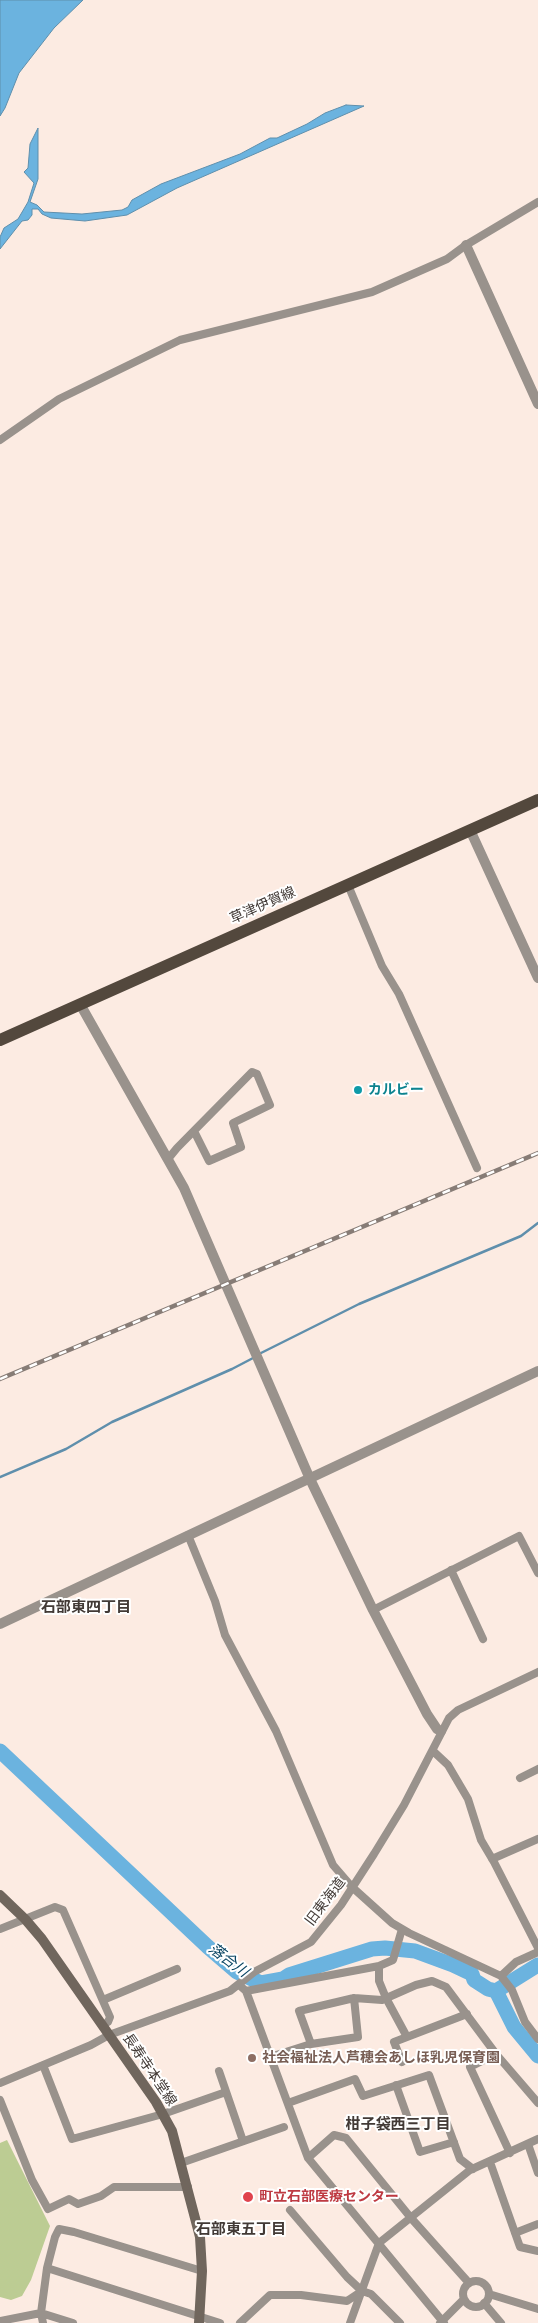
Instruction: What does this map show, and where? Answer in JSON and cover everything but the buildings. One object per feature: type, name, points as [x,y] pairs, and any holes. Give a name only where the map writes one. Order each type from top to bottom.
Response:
[{"type":"main road","name":"草津伊賀線","points":[[0,1040],[471,832],[538,800]]},
{"type":"main road","name":"長寿寺本堂線","points":[[0,1895],[25,1919],[42,1939],[156,2102],[172,2131],[200,2237],[202,2272],[199,2319]]},
{"type":"street","points":[[0,440],[60,400],[180,340],[372,292],[447,258],[538,202]]},
{"type":"street","points":[[466,245],[538,404]]},
{"type":"street","points":[[471,832],[538,978]]},
{"type":"street","points":[[348,885],[382,966],[399,994],[477,1168]]},
{"type":"street","points":[[80,1004],[184,1188],[235,1302],[310,1479],[373,1610],[427,1714],[437,1729],[441,1731]]},
{"type":"street","points":[[168,1159],[194,1131],[252,1072],[257,1074],[270,1105],[233,1124],[241,1147],[209,1161],[194,1131]]},
{"type":"street","points":[[0,1624],[538,1371]]},
{"type":"street","points":[[188,1535],[215,1601],[225,1635],[276,1730],[333,1865],[352,1887],[392,1923],[501,1976],[512,1990],[525,2022],[538,2039]]},
{"type":"street","points":[[373,1610],[519,1536],[538,1573]]},
{"type":"street","points":[[451,1570],[483,1639]]},
{"type":"street","name":"旧東海道","points":[[0,2084],[91,2045],[109,2035],[212,1998],[241,1984],[254,1972],[311,1942],[341,1905],[404,1805],[449,1718],[458,1710],[538,1672]]},
{"type":"street","points":[[433,1751],[448,1764],[468,1799],[481,1840],[538,1948]]},
{"type":"street","points":[[520,1778],[538,1769]]},
{"type":"street","points":[[492,1859],[538,1839]]},
{"type":"street","points":[[0,1929],[55,1907],[63,1910],[110,2017],[108,2022],[102,2025]]},
{"type":"street","points":[[246,1991],[379,1966],[393,1960],[402,1929]]},
{"type":"street","points":[[501,1976],[516,1962],[538,1952]]},
{"type":"street","points":[[379,1966],[379,1981],[407,2037]]},
{"type":"street","points":[[103,2000],[178,1969]]},
{"type":"street","points":[[311,2044],[299,2011],[354,1998],[386,1998],[416,1985],[432,1981],[446,1987],[496,2054],[538,2103]]},
{"type":"street","points":[[241,1984],[246,1991],[308,2158],[442,2322],[464,2299],[464,2290],[469,2284],[476,2281],[484,2284],[489,2294],[538,2309]]},
{"type":"street","points":[[270,2057],[311,2044],[358,2036],[354,1998]]},
{"type":"street","points":[[402,2062],[394,2042],[467,2014]]},
{"type":"street","points":[[496,2054],[470,2067],[510,2153]]},
{"type":"street","points":[[43,2066],[72,2139],[163,2114],[226,2092]]},
{"type":"street","points":[[219,2071],[243,2141]]},
{"type":"street","points":[[288,2103],[356,2079],[363,2096],[429,2075],[460,2159],[473,2169]]},
{"type":"street","points":[[396,2085],[420,2152],[454,2142]]},
{"type":"street","points":[[0,2100],[32,2180],[48,2210],[69,2199],[78,2204],[100,2196],[114,2187],[188,2187]]},
{"type":"street","points":[[181,2164],[284,2127]]},
{"type":"street","points":[[308,2158],[334,2135],[346,2138],[411,2218],[469,2284]]},
{"type":"street","points":[[350,2323],[378,2243],[473,2169],[538,2139]]},
{"type":"street","points":[[528,2144],[538,2173]]},
{"type":"street","points":[[490,2162],[520,2247],[538,2251]]},
{"type":"street","points":[[290,2210],[347,2277],[362,2291],[371,2294],[400,2323]]},
{"type":"street","points":[[515,2234],[538,2224]]},
{"type":"street","points":[[43,2323],[41,2313],[47,2268],[55,2236],[59,2229],[202,2272]]},
{"type":"street","points":[[47,2268],[199,2319],[220,2323]]},
{"type":"street","points":[[240,2323],[270,2295],[301,2295],[347,2301],[362,2291]]},
{"type":"street","points":[[464,2299],[473,2306],[484,2303],[489,2294]]},
{"type":"street","points":[[484,2303],[501,2323]]},
{"type":"street","points":[[0,2321],[17,2320],[41,2313],[73,2323]]},
{"type":"green space","points":[[7,2140],[50,2226],[31,2280],[22,2296],[11,2300],[0,2297],[0,2143]]},
{"type":"water","points":[[0,0],[83,0],[54,28],[19,73],[0,116]]},
{"type":"water","points":[[346,105],[364,106],[177,188],[127,215],[85,221],[51,218],[42,214],[38,209],[32,209],[32,215],[28,220],[22,221],[0,249],[0,237],[4,228],[18,219],[28,202],[34,183],[24,172],[28,168],[30,144],[38,128],[38,179],[30,202],[37,205],[44,212],[82,214],[122,210],[128,207],[132,200],[161,184],[240,154],[270,138],[277,138],[325,113]]},
{"type":"waterway","points":[[259,1354],[359,1304],[521,1236],[538,1223]]},
{"type":"waterway","points":[[0,1477],[66,1449],[112,1422],[255,1357]]},
{"type":"waterway","name":"落合川","points":[[0,1751],[208,1947],[237,1972],[261,1983],[283,1979],[289,1975],[372,1949],[385,1948],[415,1951],[453,1965],[472,1974],[474,1980],[488,1989],[496,1991],[538,1965]]},
{"type":"waterway","points":[[496,1991],[514,2027],[538,2056]]},
{"type":"railway","points":[[0,1379],[538,1153]]},
{"type":"place","name":"カルビー","points":[[358,1090]]},
{"type":"place","name":"社会福祉法人芦穂会あしほ乳児保育園","points":[[252,2058]]},
{"type":"place","name":"町立石部医療センター","points":[[248,2197]]},
{"type":"district","name":"石部東四丁目","points":[[86,1608]]},
{"type":"district","name":"柑子袋西三丁目","points":[[398,2125]]},
{"type":"district","name":"石部東五丁目","points":[[241,2230]]}]
